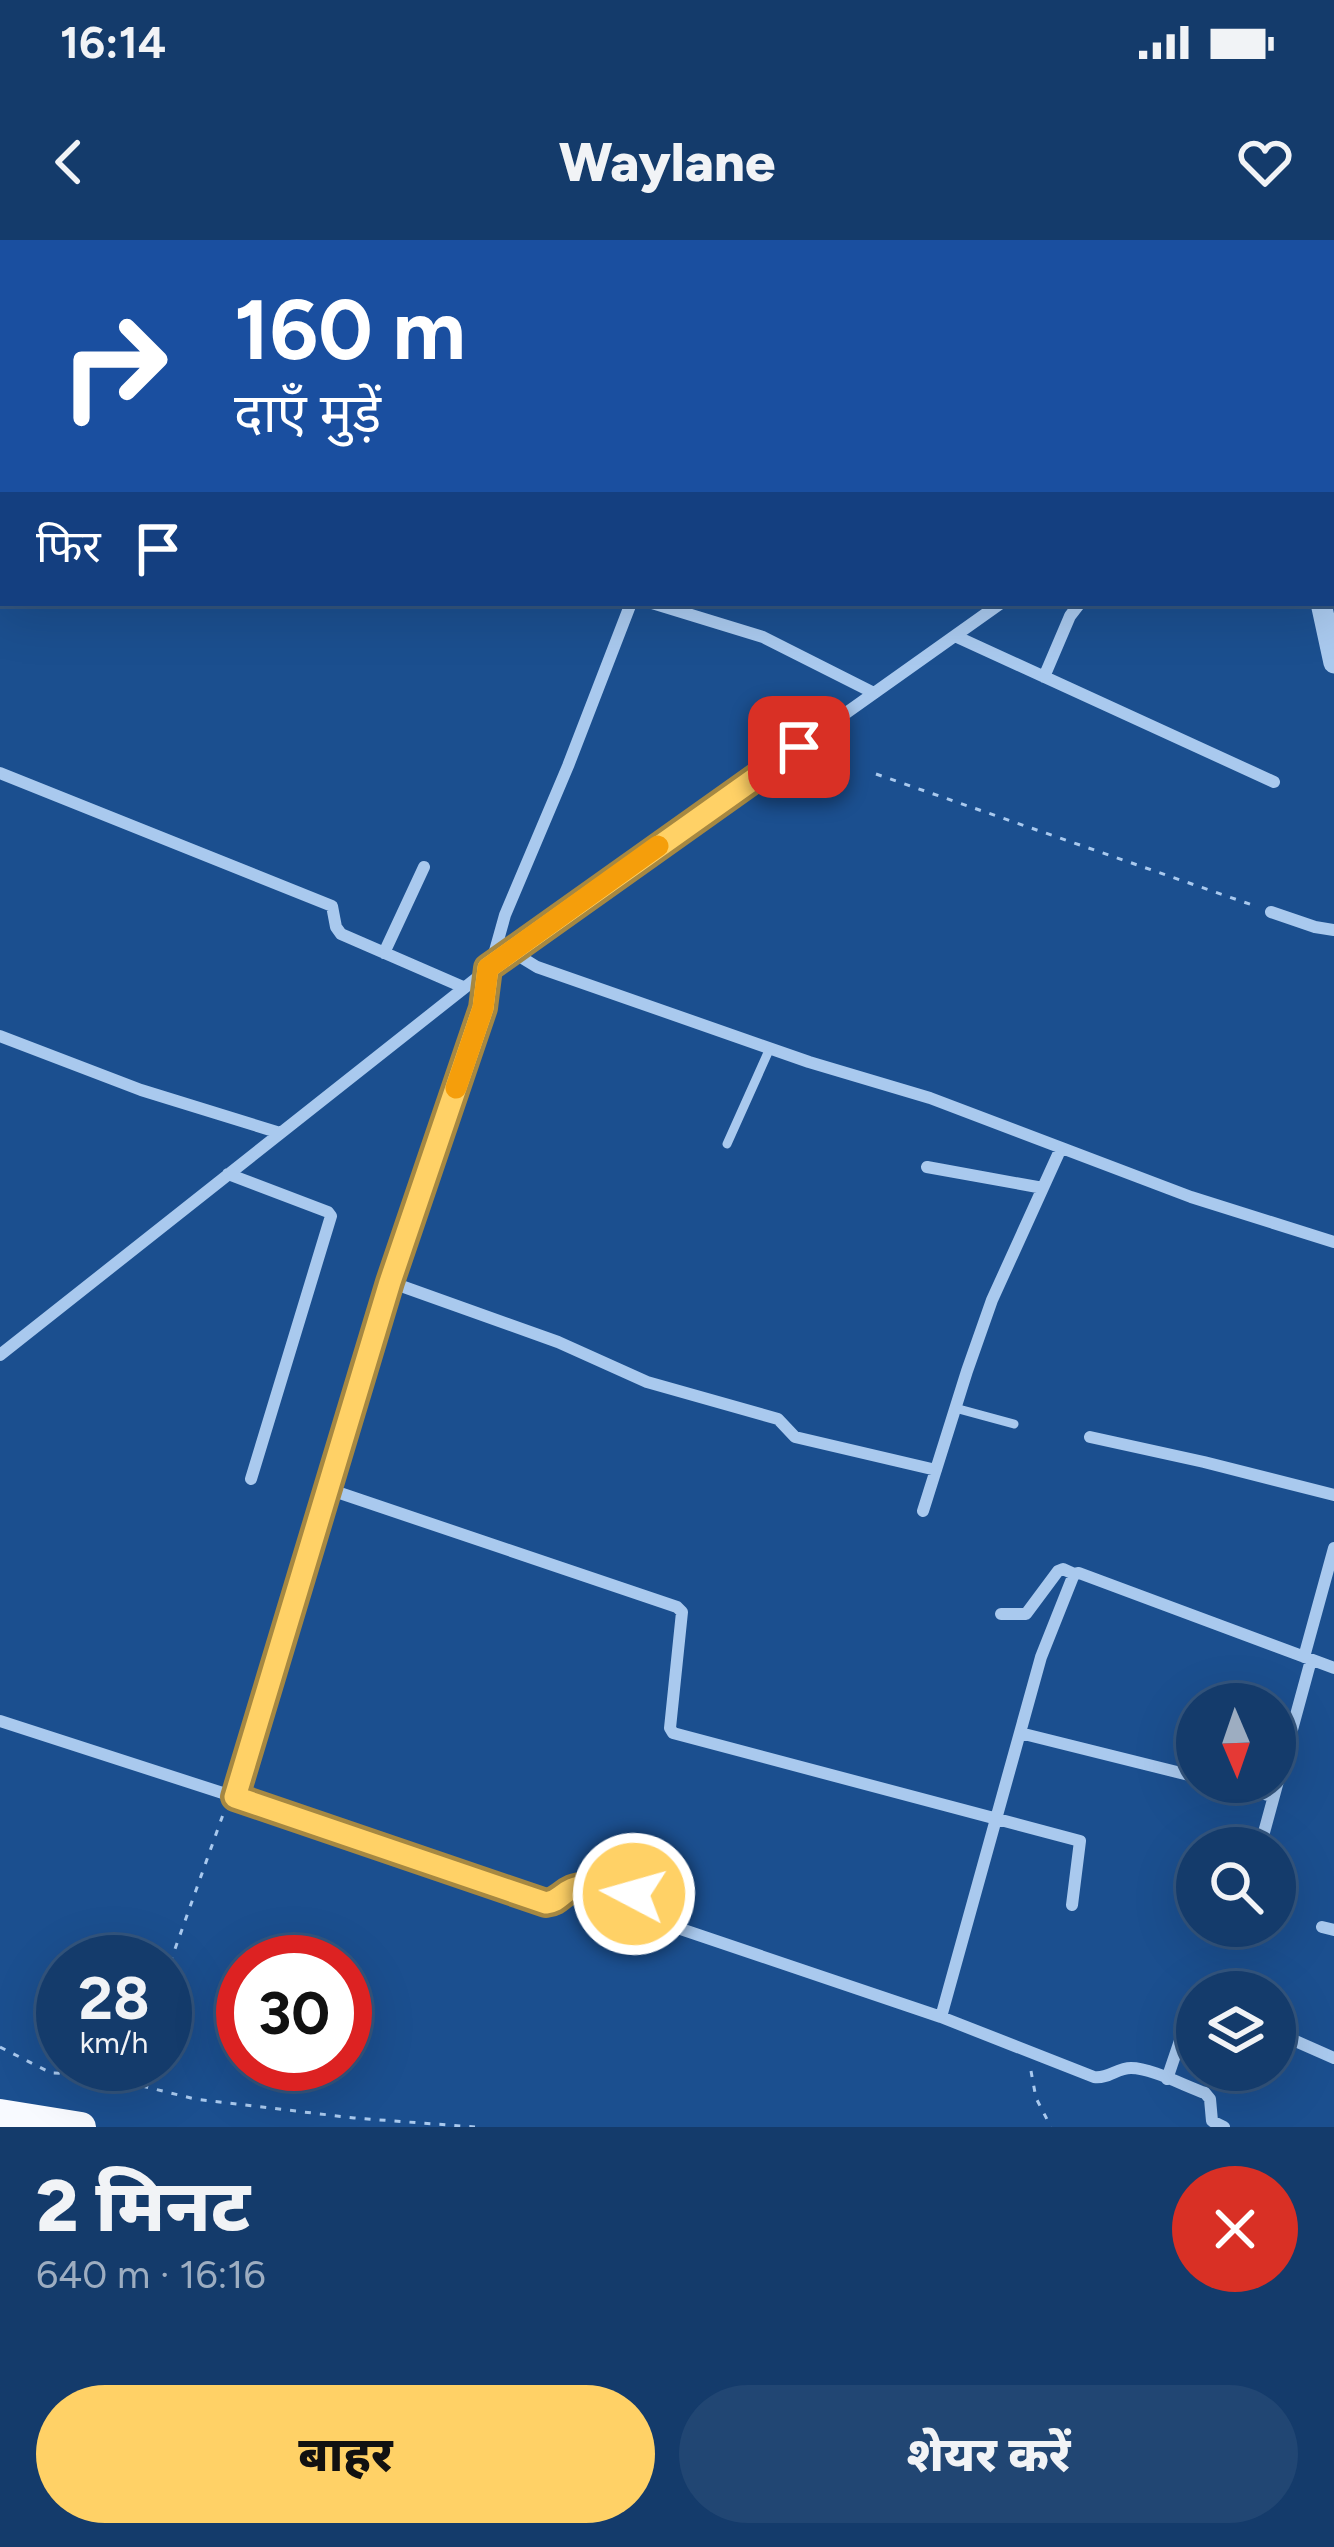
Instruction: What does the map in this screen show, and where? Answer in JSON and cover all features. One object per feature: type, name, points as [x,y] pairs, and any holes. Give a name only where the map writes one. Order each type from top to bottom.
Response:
[{"type":"highway","points":[[0,2114],[81,2127]]},
{"type":"street","points":[[232,1796],[390,1282],[483,1008],[505,915],[630,606]]},
{"type":"street","points":[[662,606],[763,638],[874,693]]},
{"type":"street","points":[[0,1355],[489,967],[997,606]]},
{"type":"street","points":[[1044,677],[1078,606]]},
{"type":"street","points":[[1322,606],[1334,663]]},
{"type":"street","points":[[955,636],[1274,782]]},
{"type":"street","points":[[0,773],[332,906],[341,934],[464,987]]},
{"type":"street","points":[[385,953],[424,868]]},
{"type":"street","points":[[1271,912],[1334,930]]},
{"type":"street","points":[[511,951],[537,967],[930,1098],[1191,1197],[1334,1242]]},
{"type":"street","points":[[0,1036],[141,1090],[280,1133]]},
{"type":"street","points":[[923,1511],[992,1300],[1061,1148]]},
{"type":"street","points":[[927,1167],[1043,1188]]},
{"type":"street","points":[[228,1174],[331,1216],[251,1479]]},
{"type":"street","points":[[390,1282],[558,1342],[647,1382],[778,1419],[796,1438],[936,1470]]},
{"type":"street","points":[[1090,1438],[1334,1495]]},
{"type":"street","points":[[328,1489],[677,1607],[682,1612],[670,1728],[676,1735],[1080,1841],[1072,1905]]},
{"type":"street","points":[[1296,1705],[1334,1548]]},
{"type":"street","points":[[1001,1614],[1026,1615],[1064,1569],[1334,1668]]},
{"type":"street","points":[[941,2017],[1041,1658],[1074,1574]]},
{"type":"street","points":[[0,1721],[546,1903],[581,1887],[634,1894],[659,1922],[941,2017],[1100,2079],[1133,2068],[1205,2093],[1212,2121],[1224,2127]]},
{"type":"street","points":[[1020,1733],[1176,1772]]},
{"type":"street","points":[[1296,2041],[1334,2058]]},
{"type":"street","points":[[1166,2079],[1176,2051]]},
{"type":"lane","points":[[728,1144],[770,1048]]},
{"type":"lane","points":[[955,1408],[1014,1424]]},
{"type":"path","points":[[876,774],[1271,912]]},
{"type":"path","points":[[181,1935],[232,1796]]},
{"type":"path","points":[[0,2047],[36,2066]]},
{"type":"path","points":[[1027,2051],[1036,2098],[1051,2127]]},
{"type":"path","points":[[168,2091],[238,2106],[476,2127]]},
{"type":"slow traffic","points":[[456,1088],[483,1008],[488,968],[658,846]]},
{"type":"route","points":[[634,1894],[581,1887],[546,1903],[235,1797],[390,1282],[483,1008],[488,968],[799,747]]}]
